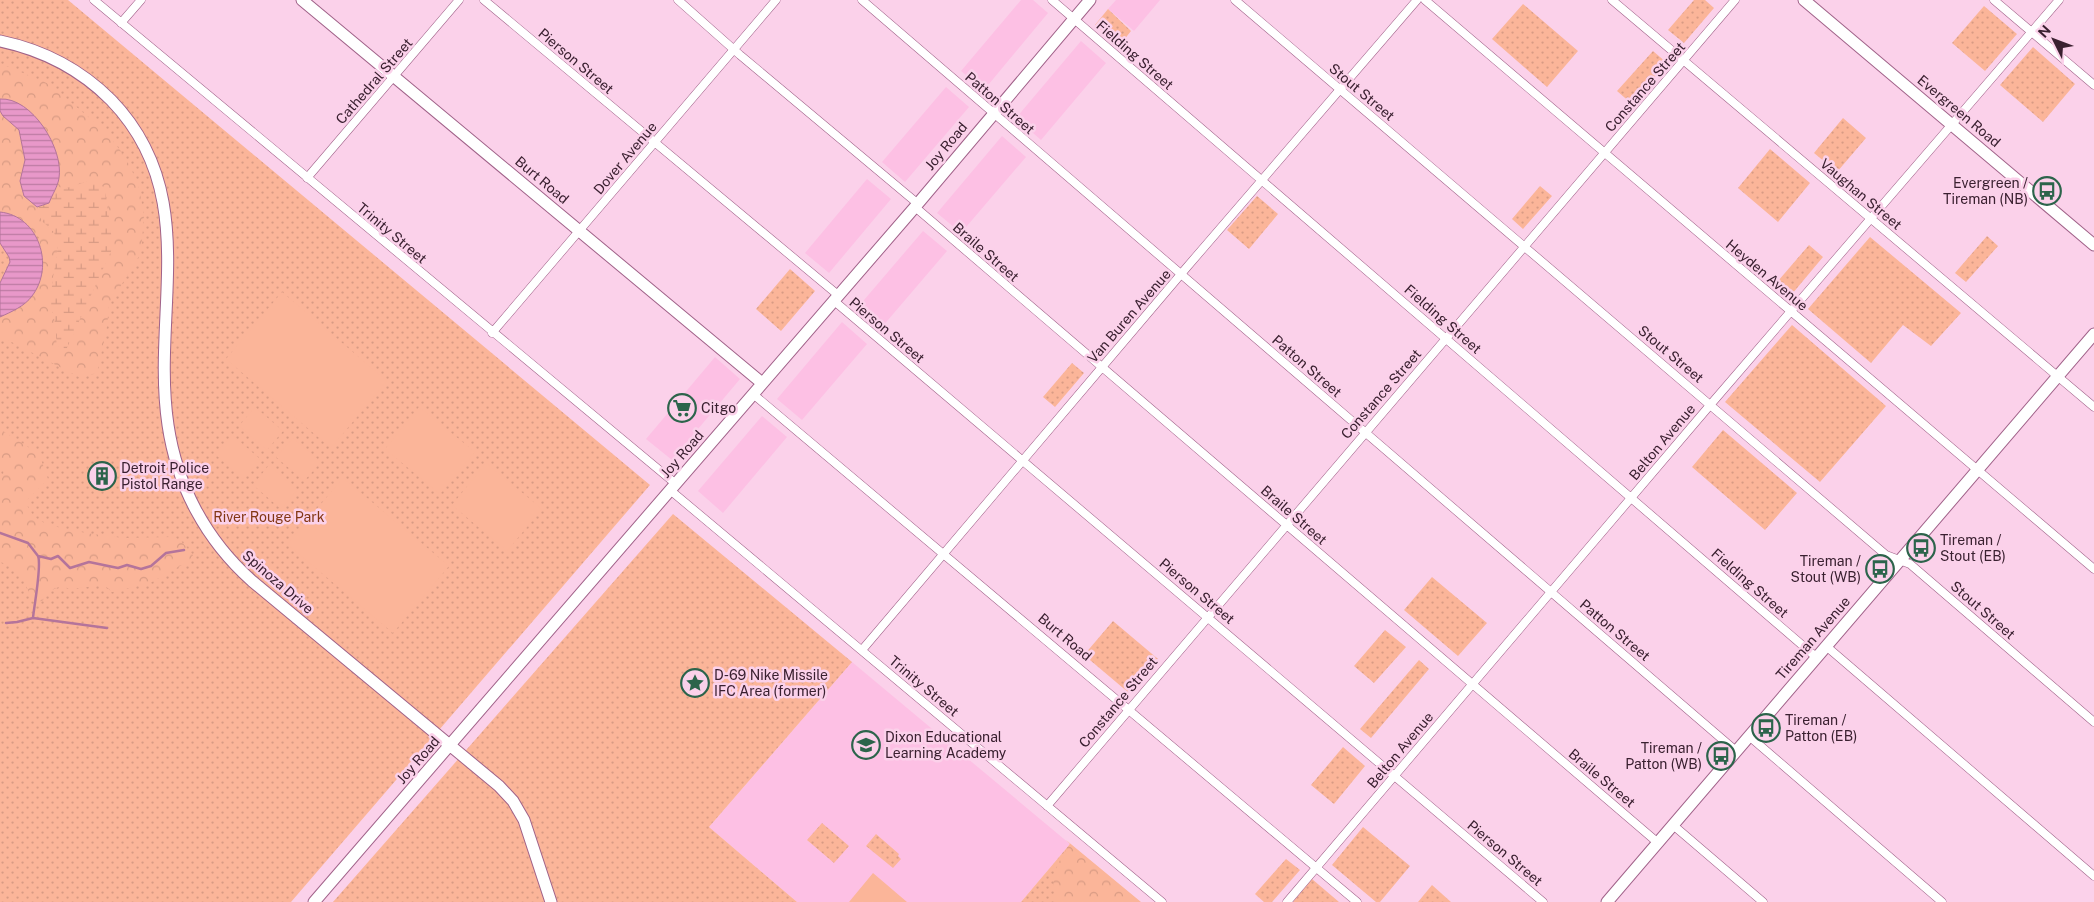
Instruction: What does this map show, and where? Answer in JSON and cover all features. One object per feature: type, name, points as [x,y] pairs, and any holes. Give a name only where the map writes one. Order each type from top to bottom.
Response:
[{"type":"street","name":"Trinity Street","points":[[94,0],[492,333],[862,650],[1162,902]]},
{"type":"street","points":[[122,23],[141,0]]},
{"type":"street","name":"Burt Road","points":[[302,0],[762,383]]},
{"type":"street","name":"Cathedral Street","points":[[307,178],[459,0]]},
{"type":"street","name":"Pierson Street","points":[[484,0],[655,143],[1022,460],[1543,902]]},
{"type":"street","name":"Braile Street","points":[[678,0],[916,205],[1101,368],[1287,524],[1657,842]]},
{"type":"street","name":"Dover Avenue","points":[[492,333],[776,0]]},
{"type":"street","name":"Patton Street","points":[[862,0],[1736,751]]},
{"type":"street","name":"Fielding Street","points":[[1052,0],[1816,657]]},
{"type":"street","name":"Joy Road","points":[[314,902],[916,205],[1090,0]]},
{"type":"street","name":"Stout Street","points":[[1235,0],[1886,555],[1910,564],[2094,722]]},
{"type":"street","name":"Van Buren Avenue","points":[[862,650],[944,555],[1022,460],[1417,0]]},
{"type":"street","name":"Heyden Avenue","points":[[1425,0],[2094,569]]},
{"type":"street","name":"Vaughan Street","points":[[1612,0],[2094,407]]},
{"type":"street","name":"Constance Street","points":[[1047,806],[1445,337],[1735,0]]},
{"type":"street","name":"Evergreen Road","points":[[1804,0],[2094,245]]},
{"type":"street","points":[[1994,0],[2094,85]]},
{"type":"street","name":"Belton Avenue","points":[[1287,902],[1550,591],[2059,0]]},
{"type":"street","name":"Spinoza Drive","points":[[0,41],[29,48],[51,57],[69,66],[94,84],[130,122],[155,170],[164,203],[168,234],[165,394],[168,425],[179,471],[189,497],[205,526],[229,559],[252,581],[451,745],[499,786],[513,801],[524,820],[551,902]]},
{"type":"street","name":"Tireman Avenue","points":[[1657,842],[2094,334]]},
{"type":"street","name":"Burt Road","points":[[753,394],[1357,902]]},
{"type":"street","points":[[1826,646],[2094,876]]},
{"type":"street","points":[[1748,736],[1942,902]]},
{"type":"street","points":[[1673,825],[1763,902]]},
{"type":"street","points":[[1607,902],[1657,842]]},
{"type":"shaded area","points":[[1021,0],[1033,0],[1048,13],[984,90],[961,71]]},
{"type":"shaded area","points":[[1116,0],[1160,0],[1134,31],[1108,9]]},
{"type":"shaded area","points":[[1081,41],[1106,63],[1041,140],[1016,118]]},
{"type":"shaded area","points":[[946,87],[969,107],[905,182],[882,162]]},
{"type":"shaded area","points":[[0,99],[12,101],[23,106],[34,115],[51,140],[59,166],[59,178],[49,203],[37,207],[24,196],[20,181],[25,160],[19,130],[3,116],[0,111]]},
{"type":"shaded area","points":[[1002,136],[1026,157],[961,233],[937,213]]},
{"type":"shaded area","points":[[867,179],[891,199],[829,273],[805,253]]},
{"type":"shaded area","points":[[0,212],[14,216],[25,223],[33,232],[39,244],[42,257],[42,271],[39,284],[29,300],[22,306],[0,317],[0,283],[10,262],[0,243]]},
{"type":"shaded area","points":[[923,231],[947,251],[882,327],[858,307]]},
{"type":"shaded area","points":[[842,322],[867,344],[802,420],[777,399]]},
{"type":"shaded area","points":[[715,357],[740,379],[672,460],[646,439]]},
{"type":"shaded area","points":[[762,416],[787,437],[723,513],[698,491]]},
{"type":"shaded area","name":"Dixon Educational Learning Academy","points":[[852,662],[1070,844],[1021,902],[797,902],[709,827]]},
{"type":"green space","name":"River Rouge Park","points":[[0,0],[68,0],[650,485],[291,902],[0,902]]},
{"type":"green space","points":[[1694,0],[1705,0],[1714,8],[1684,43],[1668,30]]},
{"type":"green space","points":[[1523,4],[1578,51],[1547,87],[1492,39]]},
{"type":"green space","points":[[1984,6],[2017,34],[1985,71],[1952,43]]},
{"type":"green space","points":[[1108,9],[1131,31],[1120,45],[1095,25]]},
{"type":"green space","points":[[2033,47],[2075,84],[2043,122],[2000,85]]},
{"type":"green space","points":[[1653,51],[1667,63],[1632,104],[1617,91]]},
{"type":"green space","points":[[0,65],[49,84],[104,130],[124,155],[138,183],[144,215],[141,253],[109,305],[107,326],[97,373],[81,378],[0,336],[0,317],[33,295],[44,268],[39,237],[9,213],[0,212],[0,111],[19,130],[25,160],[20,181],[24,196],[37,207],[42,221],[54,232],[58,246],[49,306],[54,315],[57,345],[65,352],[76,326],[111,222],[105,189],[95,179],[64,189],[56,186],[59,178],[7,99],[0,99]]},
{"type":"green space","points":[[1843,118],[1866,138],[1837,172],[1814,153]]},
{"type":"green space","points":[[1770,149],[1810,183],[1778,222],[1738,188]]},
{"type":"green space","points":[[95,179],[105,189],[113,247],[65,352],[57,345],[54,315],[49,306],[58,246],[54,232],[42,221],[37,207],[49,203],[56,186],[64,189]]},
{"type":"green space","points":[[1540,186],[1552,196],[1523,229],[1512,219]]},
{"type":"green space","points":[[1257,196],[1278,214],[1249,249],[1227,230]]},
{"type":"green space","points":[[1987,236],[1998,246],[1966,282],[1955,273]]},
{"type":"green space","points":[[1870,237],[1961,313],[1931,346],[1903,325],[1871,363],[1808,309]]},
{"type":"green space","points":[[1809,245],[1823,257],[1792,294],[1778,281]]},
{"type":"green space","points":[[790,269],[815,291],[781,331],[756,309]]},
{"type":"green space","points":[[282,292],[387,381],[331,448],[226,359]]},
{"type":"green space","points":[[1792,325],[1886,406],[1820,482],[1725,402]]},
{"type":"green space","points":[[1072,363],[1084,373],[1055,407],[1043,397]]},
{"type":"green space","points":[[255,407],[283,431],[267,450],[239,426]]},
{"type":"green space","points":[[419,407],[475,452],[440,494],[385,449]]},
{"type":"green space","points":[[0,429],[39,454],[48,479],[25,502],[34,517],[48,525],[86,533],[123,538],[173,537],[180,540],[193,555],[189,561],[150,583],[112,592],[104,585],[70,589],[61,586],[52,590],[42,601],[33,602],[19,572],[9,565],[0,562],[0,483],[3,468],[0,462]]},
{"type":"green space","points":[[1723,430],[1797,493],[1765,530],[1692,467]]},
{"type":"green space","points":[[232,435],[260,459],[243,479],[215,454]]},
{"type":"green space","points":[[293,438],[321,462],[304,481],[276,457]]},
{"type":"green space","points":[[486,463],[542,509],[507,551],[452,505]]},
{"type":"green space","points":[[269,465],[297,490],[281,509],[253,485]]},
{"type":"green space","points":[[343,478],[449,566],[393,633],[287,544]]},
{"type":"green space","points":[[673,514],[852,662],[709,827],[797,902],[333,902]]},
{"type":"green space","points":[[1432,577],[1487,623],[1458,656],[1404,610]]},
{"type":"green space","points":[[1113,621],[1158,659],[1129,693],[1084,655]]},
{"type":"green space","points":[[1385,630],[1406,647],[1374,683],[1354,666]]},
{"type":"green space","points":[[1419,660],[1429,669],[1371,738],[1360,729]]},
{"type":"green space","points":[[1343,747],[1365,766],[1334,804],[1311,785]]},
{"type":"green space","points":[[822,823],[849,846],[834,863],[807,840]]},
{"type":"green space","points":[[1363,827],[1410,866],[1380,902],[1376,902],[1332,865]]},
{"type":"green space","points":[[876,834],[899,854],[898,856],[901,859],[893,868],[866,846]]},
{"type":"green space","points":[[1066,840],[1141,902],[1057,902],[1053,886],[1055,872],[1070,844]]},
{"type":"green space","points":[[1070,844],[1140,902],[1021,902]]},
{"type":"green space","points":[[1286,859],[1300,870],[1272,902],[1264,902],[1255,894]]},
{"type":"green space","points":[[873,873],[907,902],[849,902]]},
{"type":"green space","points":[[1312,879],[1339,902],[1293,902]]},
{"type":"green space","points":[[1432,885],[1451,902],[1418,902]]},
{"type":"waterway","points":[[0,533],[28,543],[38,556],[51,559],[58,556],[70,568],[89,562],[118,568],[127,565],[141,569],[151,566],[166,553],[184,550]]},
{"type":"waterway","points":[[33,618],[38,576],[38,556]]},
{"type":"waterway","points":[[6,623],[33,618],[107,628]]},
{"type":"place","name":"Evergreen / Tireman (NB)","points":[[2047,191]]},
{"type":"place","name":"Citgo","points":[[682,408]]},
{"type":"place","name":"Detroit Police Pistol Range","points":[[102,476]]},
{"type":"place","name":"Tireman / Stout (EB)","points":[[1921,548]]},
{"type":"place","name":"Tireman / Stout (WB)","points":[[1880,569]]},
{"type":"place","name":"D-69 Nike Missile IFC Area (former)","points":[[695,683]]},
{"type":"place","name":"Tireman / Patton (EB)","points":[[1766,728]]},
{"type":"place","name":"Dixon Educational Learning Academy","points":[[866,745]]},
{"type":"place","name":"Tireman / Patton (WB)","points":[[1721,756]]}]
